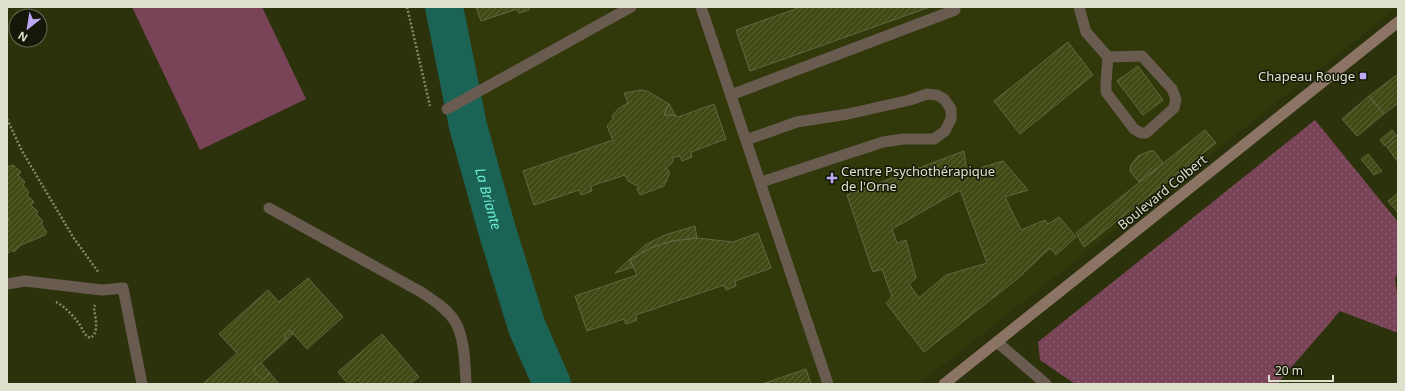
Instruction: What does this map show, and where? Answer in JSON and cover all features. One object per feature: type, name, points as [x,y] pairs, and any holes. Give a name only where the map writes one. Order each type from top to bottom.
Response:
[{"type":"main road","name":"Boulevard Colbert","points":[[944,384],[1398,22]]},
{"type":"street","points":[[447,109],[631,7]]},
{"type":"street","points":[[701,7],[828,384]]},
{"type":"street","points":[[1078,7],[1086,32],[1108,57],[1106,92],[1134,129],[1141,133],[1146,133],[1174,108],[1176,99],[1172,89],[1142,56],[1108,57]]},
{"type":"street","points":[[731,94],[956,10]]},
{"type":"street","points":[[746,140],[797,122],[848,114],[910,100],[927,94],[937,95],[944,99],[951,110],[951,119],[944,131],[934,139],[904,139],[883,142],[760,182]]},
{"type":"street","points":[[269,208],[421,292],[440,305],[455,320],[462,338],[466,384]]},
{"type":"street","points":[[7,284],[25,282],[107,290],[123,288],[142,384]]},
{"type":"street","points":[[997,342],[1046,384]]},
{"type":"path","points":[[407,7],[431,110]]},
{"type":"path","points":[[7,119],[22,152],[107,290],[94,308],[96,332],[94,336],[90,338],[86,336],[80,326],[62,305],[52,300]]},
{"type":"shaded area","points":[[132,7],[262,7],[306,99],[200,150]]},
{"type":"shaded area","name":"Centre Psychothérapique de l'Orne","points":[[444,7],[1398,7],[919,384],[552,384],[527,327],[497,230],[468,126]]},
{"type":"shaded area","points":[[1315,120],[1398,222],[1398,269],[1395,280],[1398,298],[1398,333],[1340,311],[1277,384],[1075,384],[1040,360],[1038,342]]},
{"type":"building","points":[[476,7],[529,7],[529,10],[519,13],[517,9],[481,21]]},
{"type":"building","points":[[801,7],[930,7],[750,71],[736,30]]},
{"type":"building","points":[[1068,42],[1093,75],[1020,134],[994,101]]},
{"type":"building","points":[[1138,66],[1163,100],[1143,115],[1117,81]]},
{"type":"building","points":[[1398,74],[1398,103],[1384,114],[1369,96]]},
{"type":"building","points":[[641,90],[647,91],[669,104],[664,114],[668,116],[670,114],[678,117],[714,104],[726,139],[691,152],[692,157],[682,161],[680,156],[672,158],[673,161],[666,169],[669,171],[669,175],[664,186],[640,195],[637,189],[639,187],[628,181],[625,175],[591,186],[592,191],[581,195],[579,190],[534,205],[523,171],[613,140],[607,126],[613,119],[612,116],[619,108],[628,103],[624,93]]},
{"type":"building","points":[[1369,96],[1384,114],[1357,136],[1342,119]]},
{"type":"building","points":[[669,104],[676,116],[670,114],[668,116],[664,114]]},
{"type":"building","points":[[1205,130],[1216,143],[1084,247],[1076,233]]},
{"type":"building","points":[[1392,130],[1397,136],[1385,146],[1380,140]]},
{"type":"building","points":[[1398,138],[1398,162],[1387,147]]},
{"type":"building","points":[[964,151],[967,172],[1003,161],[1028,190],[1005,197],[1021,230],[1045,220],[1048,224],[1059,217],[1076,237],[1056,255],[1050,248],[1017,279],[924,352],[886,303],[892,297],[882,269],[873,272],[847,195]],"holes":[[[960,190],[987,263],[946,275],[919,298],[909,284],[916,278],[906,240],[897,243],[892,229]]]},
{"type":"building","points":[[1154,151],[1163,163],[1139,182],[1130,171],[1131,165],[1138,156]]},
{"type":"building","points":[[1368,154],[1382,171],[1374,175],[1361,159]]},
{"type":"building","points":[[13,165],[21,172],[18,175],[25,182],[23,185],[29,192],[27,195],[34,202],[31,205],[38,212],[36,214],[43,221],[41,224],[47,232],[45,235],[21,245],[14,252],[12,250],[7,254],[7,221],[9,221],[7,215],[7,167]]},
{"type":"building","points":[[1398,193],[1398,213],[1388,201]]},
{"type":"building","points":[[695,226],[697,238],[672,241],[650,248],[630,260],[633,267],[615,273],[645,245],[665,235]]},
{"type":"building","points":[[758,233],[771,268],[735,281],[736,286],[726,290],[724,285],[636,315],[637,320],[626,324],[624,319],[587,331],[575,296],[637,275],[630,260],[650,248],[672,241],[697,238],[733,242]]},
{"type":"building","points":[[308,278],[343,317],[307,349],[290,330],[284,336],[287,340],[253,370],[263,380],[270,373],[278,383],[203,384],[237,353],[219,334],[268,290],[279,302]]},
{"type":"building","points":[[290,330],[293,334],[287,340],[284,336]]},
{"type":"building","points":[[382,334],[419,377],[410,384],[361,384],[358,380],[353,384],[348,384],[338,372]]},
{"type":"building","points":[[261,363],[270,373],[263,380],[253,370]]},
{"type":"building","points":[[806,369],[811,384],[762,384]]},
{"type":"waterway","name":"La Briante","points":[[444,7],[468,126],[497,230],[527,327],[552,384]]},
{"type":"place","name":"Chapeau Rouge","points":[[1363,76]]},
{"type":"place","name":"Centre Psychothérapique de l'Orne","points":[[832,178]]}]
